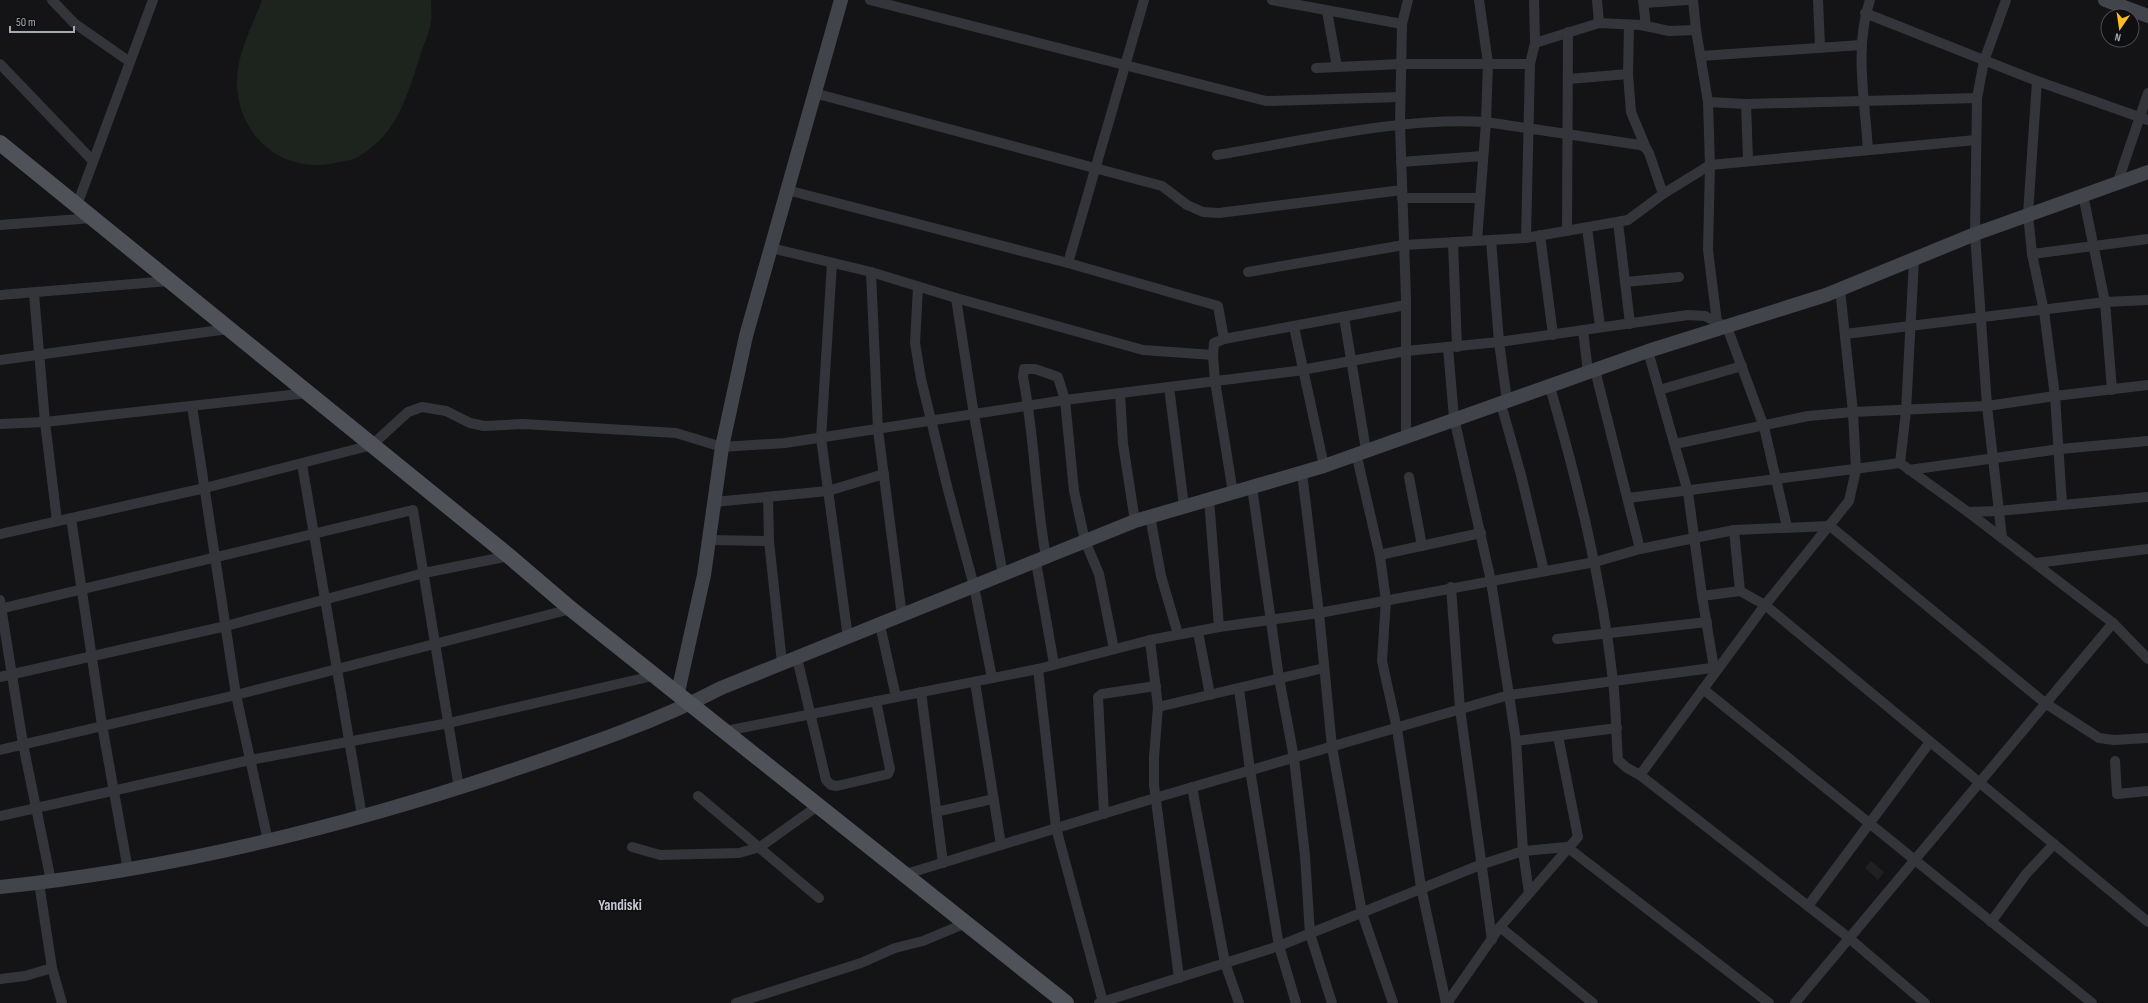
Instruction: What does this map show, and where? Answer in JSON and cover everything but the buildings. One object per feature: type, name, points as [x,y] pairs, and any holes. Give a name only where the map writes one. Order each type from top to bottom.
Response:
[{"type":"main road","points":[[0,143],[169,282],[510,556],[571,608],[692,703],[1066,1003]]},
{"type":"street","points":[[52,0],[74,23],[130,62]]},
{"type":"street","points":[[77,205],[153,0]]},
{"type":"street","points":[[678,692],[701,590],[722,447],[746,336],[841,0]]},
{"type":"street","points":[[870,0],[1266,101],[1400,97]]},
{"type":"street","points":[[1068,263],[1094,168],[1144,0]]},
{"type":"street","points":[[1272,0],[1402,24]]},
{"type":"street","points":[[1406,436],[1406,305],[1400,97],[1402,24],[1408,0]]},
{"type":"street","points":[[1477,240],[1486,122],[1488,63],[1479,0]]},
{"type":"street","points":[[1526,238],[1530,64],[1535,43],[1534,0]]},
{"type":"street","points":[[1596,0],[1599,23]]},
{"type":"street","points":[[1646,26],[1644,1],[1687,0]]},
{"type":"street","points":[[1693,0],[1696,30],[1708,102],[1710,165],[1708,250],[1722,325],[1742,366],[1764,427],[1777,478],[1786,528]]},
{"type":"street","points":[[1818,0],[1820,46]]},
{"type":"street","points":[[1868,150],[1861,45],[1865,13],[1870,0]]},
{"type":"street","points":[[2002,538],[1992,458],[1980,319],[1975,234],[1977,98],[1984,60],[2006,0]]},
{"type":"street","points":[[2104,0],[2148,16]]},
{"type":"street","points":[[1327,11],[1337,67]]},
{"type":"street","points":[[1865,13],[2036,81],[2144,119]]},
{"type":"street","points":[[1535,43],[1599,23],[1646,26],[1669,31],[1696,30]]},
{"type":"street","points":[[1629,25],[1628,74],[1631,112],[1649,153],[1663,194]]},
{"type":"street","points":[[1567,231],[1569,134],[1568,32]]},
{"type":"street","points":[[1701,56],[1820,46],[1861,45]]},
{"type":"street","points":[[0,64],[93,160]]},
{"type":"street","points":[[1316,68],[1401,64],[1530,64]]},
{"type":"street","points":[[1569,79],[1628,74]]},
{"type":"street","points":[[2036,81],[2028,214],[2032,254],[2044,311],[2055,396],[2060,449],[2062,504]]},
{"type":"street","points":[[814,93],[1162,186],[1187,204],[1203,212],[1219,213],[1402,194],[1479,198]]},
{"type":"street","points":[[2117,184],[2144,119],[2148,93]]},
{"type":"street","points":[[1708,102],[1746,104],[1977,98]]},
{"type":"street","points":[[1746,104],[1748,160]]},
{"type":"street","points":[[1217,155],[1400,125],[1468,121],[1528,127],[1640,145],[1646,148]]},
{"type":"street","points":[[1248,272],[1404,244],[1526,238],[1628,220],[1663,194],[1710,165],[1748,160],[1976,140]]},
{"type":"street","points":[[1401,162],[1483,156]]},
{"type":"street","points":[[0,887],[45,882],[172,863],[268,841],[459,788],[566,752],[664,716],[721,688],[848,638],[1135,520],[1324,466],[1361,451],[1454,418],[1550,387],[1722,325],[1840,290],[1975,234],[2148,172]]},
{"type":"street","points":[[788,190],[1068,263],[1218,306],[1224,339]]},
{"type":"street","points":[[2083,195],[2105,302],[2112,390]]},
{"type":"street","points":[[0,225],[93,218]]},
{"type":"street","points":[[1618,222],[1630,324]]},
{"type":"street","points":[[1587,228],[1600,326]]},
{"type":"street","points":[[1540,235],[1553,335]]},
{"type":"street","points":[[2032,254],[2148,239]]},
{"type":"street","points":[[1491,240],[1504,402],[1544,571]]},
{"type":"street","points":[[1453,242],[1452,348],[1454,418],[1491,581],[1516,741],[1523,851],[1529,893]]},
{"type":"street","points":[[771,248],[871,272],[956,298],[1143,350],[1213,355]]},
{"type":"street","points":[[1900,463],[1906,411],[1909,328],[1914,260]]},
{"type":"street","points":[[832,263],[821,438],[848,638]]},
{"type":"street","points":[[871,272],[878,430],[902,616]]},
{"type":"street","points":[[1625,282],[1679,277]]},
{"type":"street","points":[[0,296],[169,282]]},
{"type":"street","points":[[918,287],[915,343],[921,379],[948,490],[974,586],[992,678]]},
{"type":"street","points":[[1640,775],[1717,668],[1765,605],[1849,501],[1856,470],[1840,290]]},
{"type":"street","points":[[34,294],[45,422],[57,521]]},
{"type":"street","points":[[956,298],[974,415],[1003,575]]},
{"type":"street","points":[[1845,334],[1909,328],[2105,302],[2148,300]]},
{"type":"street","points":[[1233,492],[1215,381],[1213,355],[1214,342],[1406,305]]},
{"type":"street","points":[[0,534],[205,488],[372,445],[408,412],[422,407],[446,411],[470,423],[484,426],[522,424],[676,433],[722,447],[785,443],[932,422],[1065,400],[1304,370],[1406,351],[1452,348],[1499,342],[1553,335],[1600,326],[1630,324],[1688,315],[1705,316],[1722,325]]},
{"type":"street","points":[[1344,317],[1353,361],[1361,451],[1386,600],[1382,660],[1397,729],[1421,887],[1447,1003]]},
{"type":"street","points":[[1294,327],[1324,466]]},
{"type":"street","points":[[0,360],[228,329]]},
{"type":"street","points":[[1583,330],[1592,371],[1628,498],[1640,549]]},
{"type":"street","points":[[1648,351],[1688,492],[1706,622],[1717,668]]},
{"type":"street","points":[[1660,390],[1742,366]]},
{"type":"street","points":[[1054,664],[1041,559],[1034,448],[1029,407],[1023,377],[1024,369],[1035,370],[1058,377],[1065,400],[1074,490],[1085,540],[1099,574],[1114,649]]},
{"type":"street","points":[[1675,444],[1764,427],[1808,416],[1852,412],[1906,411],[1988,406],[2148,385]]},
{"type":"street","points":[[1169,387],[1184,506]]},
{"type":"street","points":[[1550,387],[1576,478],[1595,562],[1613,680],[1618,760],[1627,768],[1640,775],[1849,938],[1925,1003]]},
{"type":"street","points":[[0,424],[45,422],[308,393]]},
{"type":"street","points":[[1120,393],[1123,444],[1135,520]]},
{"type":"street","points":[[192,406],[236,695],[268,841]]},
{"type":"street","points":[[1909,470],[2060,449],[2148,441]]},
{"type":"street","points":[[1628,498],[1688,492],[1777,478],[1856,470],[1900,463],[1968,512],[2114,622],[2148,659]]},
{"type":"street","points":[[302,464],[338,669],[348,743],[362,816]]},
{"type":"street","points":[[1302,473],[1319,613],[1332,747],[1362,913],[1393,1003]]},
{"type":"street","points":[[714,502],[828,491],[884,474]]},
{"type":"street","points":[[1409,477],[1422,546]]},
{"type":"street","points":[[1252,487],[1279,678],[1294,758],[1305,856],[1310,934],[1332,1003]]},
{"type":"street","points":[[768,497],[769,541],[782,664]]},
{"type":"street","points":[[1968,512],[1998,511],[2148,497]]},
{"type":"street","points":[[1209,499],[1219,627]]},
{"type":"street","points":[[62,1003],[52,968],[45,882],[36,808],[23,744],[0,606],[82,589],[413,510],[459,788]]},
{"type":"street","points":[[1150,516],[1161,576],[1178,634]]},
{"type":"street","points":[[71,518],[102,725],[128,870]]},
{"type":"street","points":[[726,731],[975,682],[1178,634],[1198,632],[1270,619],[1319,613],[1451,587],[1595,562],[1640,549],[1734,530],[1830,526],[2045,703],[2099,738],[2114,740],[2148,738]]},
{"type":"street","points":[[1734,530],[1740,591]]},
{"type":"street","points":[[1380,557],[1384,554],[1481,533]]},
{"type":"street","points":[[709,540],[769,541]]},
{"type":"street","points":[[2036,563],[2148,548]]},
{"type":"street","points":[[0,677],[226,626],[325,601],[424,573],[510,556]]},
{"type":"street","points":[[1451,587],[1460,709],[1480,865],[1492,940]]},
{"type":"street","points":[[1702,596],[1740,591],[1765,605],[2148,922]]},
{"type":"street","points":[[0,750],[236,695],[435,645],[571,608]]},
{"type":"street","points":[[1558,639],[1706,622]]},
{"type":"street","points":[[1795,1003],[2114,622]]},
{"type":"street","points":[[880,624],[896,697]]},
{"type":"street","points":[[1198,632],[1210,695]]},
{"type":"street","points":[[1150,640],[1158,707],[1154,757],[1155,798],[1179,978]]},
{"type":"street","points":[[797,658],[826,780],[831,785],[837,786],[888,774],[890,769],[876,701]]},
{"type":"street","points":[[1038,668],[1056,828],[1101,1002],[1279,946],[1362,913],[1421,887],[1480,865],[1523,851],[1567,847],[1769,1003]]},
{"type":"street","points":[[1158,707],[1324,668]]},
{"type":"street","points":[[906,874],[1155,798],[1397,729],[1509,695],[1613,680],[1717,668]]},
{"type":"street","points":[[0,816],[250,760],[348,743],[449,723],[657,676]]},
{"type":"street","points":[[975,682],[1001,845]]},
{"type":"street","points":[[1104,814],[1098,697],[1102,694],[1156,686]]},
{"type":"street","points":[[1239,689],[1250,770],[1279,946],[1296,1003]]},
{"type":"street","points":[[1703,689],[2092,1003]]},
{"type":"street","points":[[921,692],[943,863]]},
{"type":"street","points":[[1516,741],[1617,728]]},
{"type":"street","points":[[1447,1003],[1500,927],[1567,847],[1578,837],[1558,736]]},
{"type":"street","points":[[1808,906],[1930,742]]},
{"type":"street","points":[[2115,761],[2117,794],[2148,791]]},
{"type":"street","points":[[1192,788],[1225,963],[1239,1003]]},
{"type":"street","points":[[698,796],[819,898]]},
{"type":"street","points":[[936,812],[993,799]]},
{"type":"street","points":[[632,847],[660,855],[717,855],[740,853],[760,847],[820,806]]},
{"type":"street","points":[[1991,922],[2026,874],[2054,844]]},
{"type":"street","points":[[736,1003],[861,963],[896,948],[923,941],[966,923]]},
{"type":"street","points":[[1500,927],[1593,1003]]},
{"type":"street","points":[[0,979],[25,976],[52,968]]},
{"type":"shaded area","points":[[262,0],[431,0],[430,28],[401,109],[388,131],[380,140],[358,157],[335,163],[315,165],[296,163],[279,156],[265,146],[253,132],[244,116],[238,98],[237,78],[240,58],[246,38]]},
{"type":"shaded area","points":[[1871,861],[1884,872],[1878,880],[1865,868]]},
{"type":"district","name":"Yandiski","points":[[620,905]]}]
